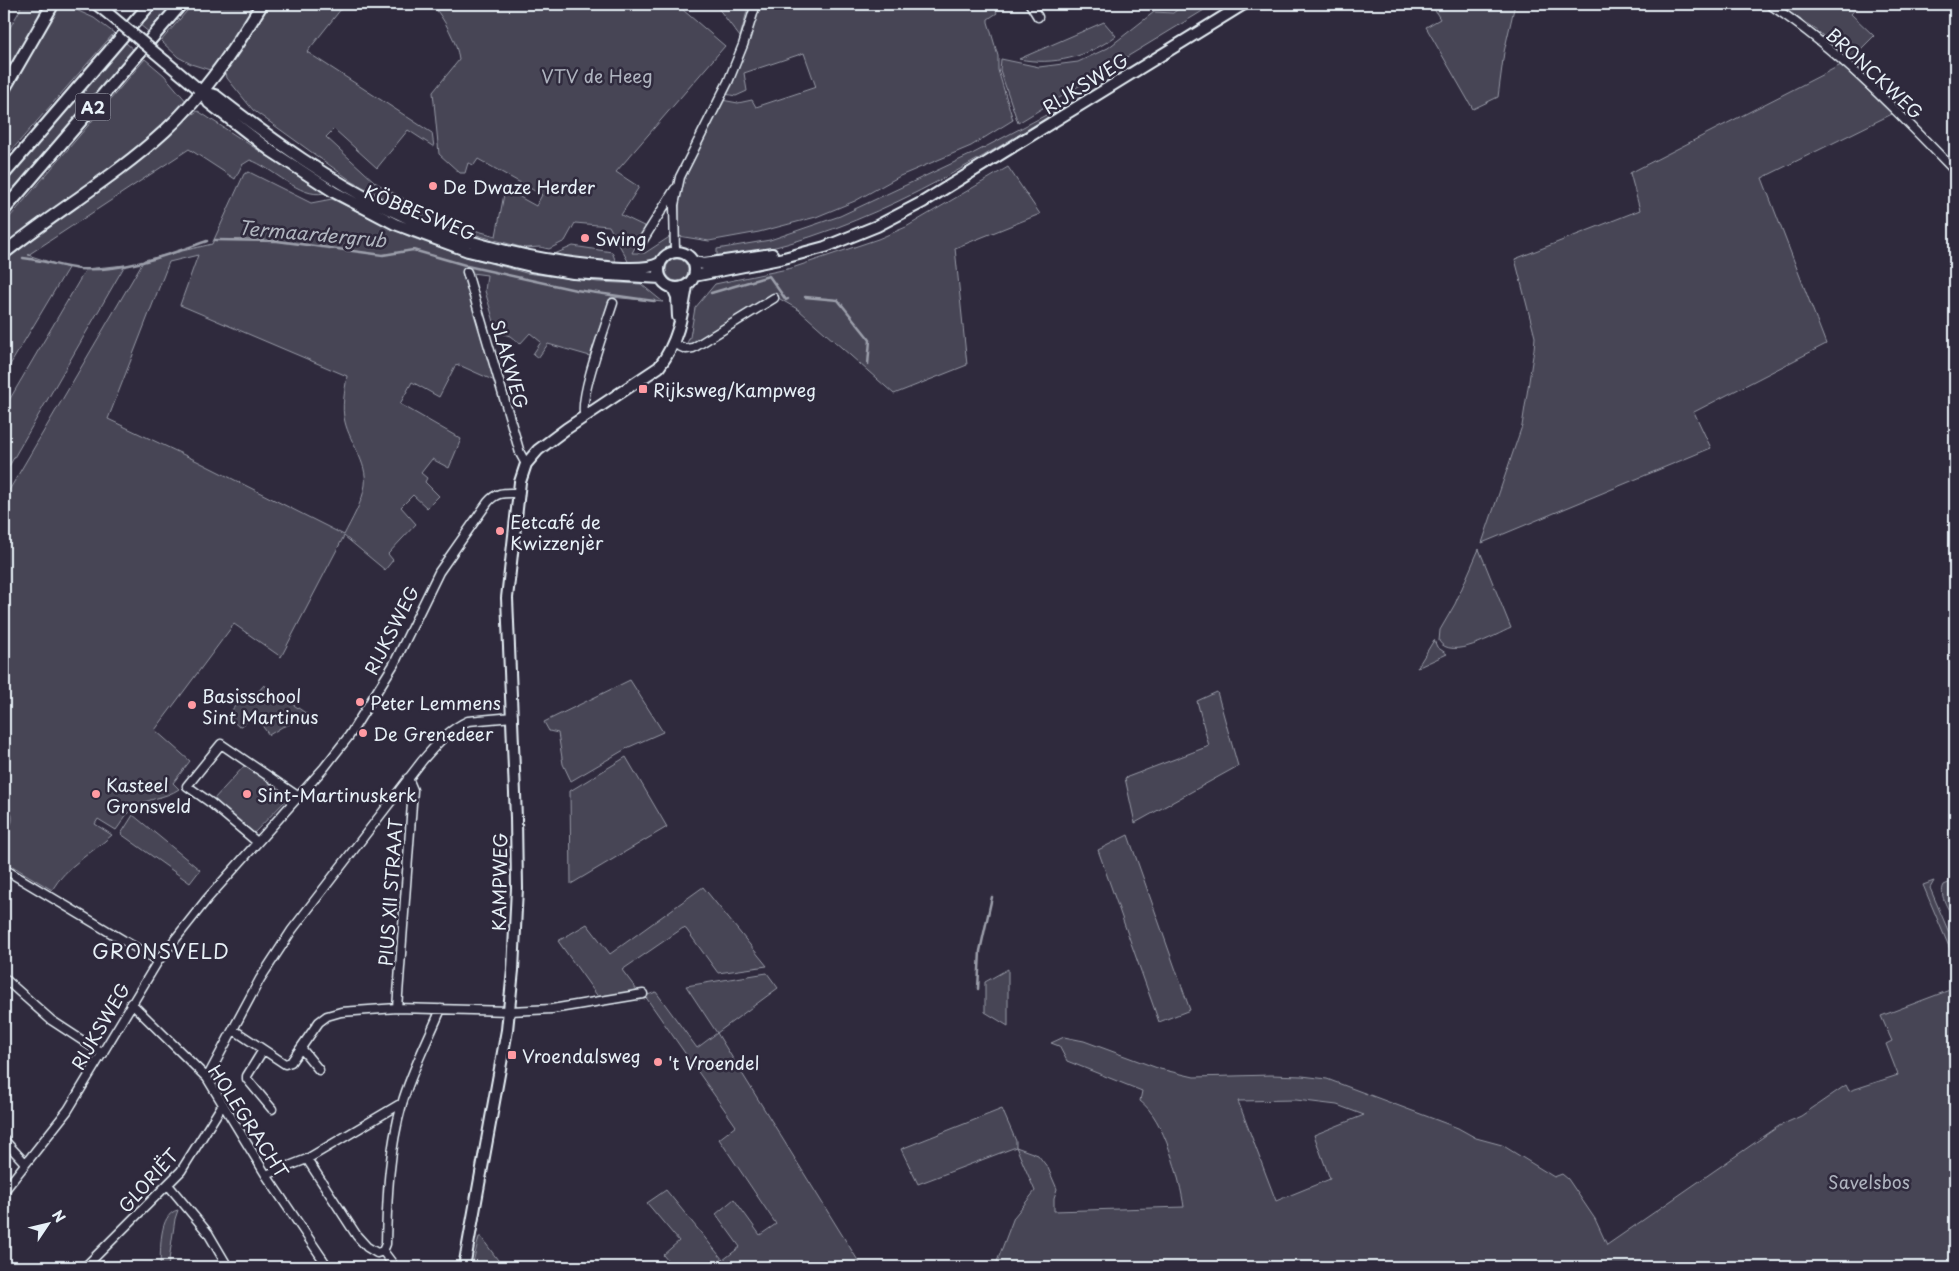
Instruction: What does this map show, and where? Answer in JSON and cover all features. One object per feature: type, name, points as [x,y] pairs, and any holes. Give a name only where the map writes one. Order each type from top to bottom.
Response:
[{"type":"highway","points":[[4,89],[52,4]]},
{"type":"highway","name":"A2","points":[[4,174],[150,4]]},
{"type":"highway","name":"A2","points":[[4,210],[181,4]]},
{"type":"highway","points":[[4,253],[148,146],[182,114],[202,92],[262,4]]},
{"type":"main road","name":"KÖBBESWEG","points":[[96,4],[202,92],[209,103],[255,138],[336,188],[408,229],[495,258],[549,270],[661,278]]},
{"type":"main road","name":"RIJKSWEG","points":[[694,276],[784,258],[842,241],[894,218],[1244,4]]},
{"type":"main road","name":"KÖBBESWEG","points":[[336,188],[420,224],[504,251],[594,266],[643,267],[660,264]]},
{"type":"main road","name":"RIJKSWEG","points":[[694,262],[704,264],[745,259],[804,247],[857,228],[943,189]]},
{"type":"main road","points":[[519,494],[526,464],[538,450],[585,416],[655,370],[674,344],[679,328],[687,286],[694,276],[694,262],[686,254],[675,252],[666,256],[660,264],[661,278],[673,288],[677,297],[679,328]]},
{"type":"main road","points":[[673,288],[687,286]]},
{"type":"main road","name":"KAMPWEG","points":[[464,1267],[510,1011],[517,888],[513,717],[507,598],[519,494]]},
{"type":"street","points":[[675,252],[674,205],[677,185],[685,163],[716,105],[739,56],[756,4]]},
{"type":"street","points":[[1030,4],[1038,17]]},
{"type":"street","name":"BRONCKWEG","points":[[1769,4],[1802,26],[1833,52],[1955,171]]},
{"type":"street","points":[[643,240],[677,185]]},
{"type":"street","name":"SLAKWEG","points":[[467,272],[520,453],[526,464]]},
{"type":"street","points":[[674,344],[686,349],[693,348],[774,298]]},
{"type":"street","points":[[585,416],[582,411],[585,393],[613,303]]},
{"type":"street","name":"RIJKSWEG","points":[[4,1191],[68,1110],[158,961],[207,899],[342,747],[398,656],[439,572],[461,538],[494,495],[502,492],[519,494]]},
{"type":"street","points":[[207,1078],[260,979],[292,930],[408,778],[445,735],[468,721],[513,717]]},
{"type":"street","points":[[257,842],[211,803],[187,786],[221,744],[299,797]]},
{"type":"street","name":"PIUS XII STRAAT","points":[[397,1008],[413,790],[408,778]]},
{"type":"street","points":[[4,869],[158,961]]},
{"type":"street","points":[[4,978],[51,1020],[103,1054]]},
{"type":"street","points":[[234,1030],[285,1064],[291,1062],[319,1022],[327,1016],[341,1012],[397,1008],[510,1011],[560,1009],[642,994]]},
{"type":"street","name":"HOLEGRACHT","points":[[131,1003],[207,1078],[266,1175],[328,1267]]},
{"type":"street","points":[[383,1251],[386,1244],[389,1170],[402,1103],[441,1008]]},
{"type":"street","points":[[300,1048],[319,1070]]},
{"type":"street","points":[[263,1050],[247,1076],[247,1080],[272,1110]]},
{"type":"street","points":[[266,1175],[308,1159],[402,1103]]},
{"type":"street","name":"GLORIËT","points":[[88,1266],[182,1171],[223,1104]]},
{"type":"street","points":[[4,1140],[25,1163]]},
{"type":"street","points":[[308,1159],[357,1236],[367,1247],[377,1252],[383,1251]]},
{"type":"street","points":[[169,1186],[208,1233],[228,1267]]},
{"type":"street","points":[[383,1251],[395,1267]]},
{"type":"green space","points":[[20,4],[42,4],[38,18],[4,76],[4,38],[20,10]]},
{"type":"green space","points":[[58,4],[63,4],[94,18],[114,33],[4,159],[4,91]]},
{"type":"green space","points":[[157,4],[176,4],[150,33],[140,25]]},
{"type":"green space","points":[[193,4],[258,4],[213,71],[191,64],[178,57],[161,41]]},
{"type":"green space","points":[[270,4],[345,4],[307,52],[432,133],[434,147],[408,130],[377,168],[334,129],[326,137],[376,183],[444,222],[444,224],[417,215],[353,182],[253,110],[227,78],[226,72]]},
{"type":"green space","name":"VTV de Heeg","points":[[432,4],[676,4],[725,46],[616,172],[639,187],[621,215],[646,227],[632,253],[645,253],[671,236],[669,249],[656,261],[629,263],[609,226],[575,223],[565,241],[549,249],[540,247],[524,248],[451,228],[454,218],[459,220],[459,226],[496,236],[505,189],[536,206],[542,195],[478,159],[474,165],[468,163],[465,173],[460,173],[439,154],[433,92],[459,60],[456,45],[449,30]]},
{"type":"green space","points":[[715,4],[736,6],[749,4],[740,37]]},
{"type":"green space","points":[[760,4],[993,4],[997,13],[988,19],[988,22],[998,56],[998,70],[1013,120],[971,146],[900,176],[855,201],[816,217],[759,232],[709,241],[678,236],[680,188],[687,168],[722,100],[738,103],[752,100],[756,107],[816,87],[804,53],[744,73],[747,91],[736,96],[725,94]]},
{"type":"green space","points":[[1185,4],[1214,4],[1018,123],[1000,70],[1001,59],[1039,67],[1078,62],[1108,48],[1154,12],[1173,13]]},
{"type":"green space","points":[[1431,4],[1515,4],[1504,52],[1498,97],[1473,109],[1426,27],[1440,19]]},
{"type":"green space","points":[[1777,4],[1860,4],[1851,14],[1874,36],[1849,61],[1818,31]]},
{"type":"green space","points":[[1104,22],[1116,36],[1094,49],[1070,58],[1057,60],[1032,61],[1019,59]]},
{"type":"green space","points":[[125,42],[135,51],[71,122],[4,203],[4,180]]},
{"type":"green space","points":[[145,59],[164,75],[187,102],[167,126],[4,250],[4,224]]},
{"type":"green space","points":[[1841,65],[1892,114],[1762,178],[1826,344],[1694,412],[1711,448],[1482,543],[1522,426],[1534,349],[1535,337],[1515,259],[1640,210],[1630,173]]},
{"type":"green space","points":[[1066,106],[983,156],[899,201],[811,237],[765,250],[717,259],[717,249],[770,240],[840,216],[972,154]]},
{"type":"green space","points":[[198,111],[324,193],[315,194],[296,187],[250,160],[242,165],[235,179],[189,149],[28,255],[68,268],[4,375],[4,260],[143,158],[189,116]]},
{"type":"green space","points":[[1008,167],[1040,214],[955,248],[967,365],[894,394],[799,310],[773,295],[694,344],[685,347],[690,337],[695,308],[715,284],[792,268],[878,239],[906,227]]},
{"type":"green space","points":[[249,172],[311,203],[332,199],[410,237],[464,256],[526,273],[598,282],[641,284],[663,302],[611,297],[590,356],[548,344],[538,358],[533,354],[541,342],[530,333],[520,344],[510,336],[497,332],[485,291],[487,275],[464,272],[497,382],[459,365],[455,366],[439,397],[412,382],[400,404],[461,439],[449,468],[432,459],[421,473],[427,478],[425,482],[439,496],[427,508],[413,495],[401,507],[416,524],[388,554],[393,560],[385,570],[344,536],[281,657],[234,624],[155,730],[190,761],[173,783],[179,789],[136,806],[127,814],[116,830],[98,819],[95,824],[112,835],[72,867],[52,890],[4,861],[4,832],[12,822],[12,815],[4,805],[4,514],[8,507],[4,503],[4,499],[144,260],[212,244],[244,174]],"holes":[[[198,255],[180,305],[347,376],[343,411],[347,430],[364,469],[365,485],[362,498],[344,535],[197,461],[108,419],[169,262]]]},
{"type":"green space","points":[[573,246],[612,252],[616,262],[550,256]]},
{"type":"green space","points":[[677,259],[685,262],[688,270],[685,278],[677,281],[669,278],[666,270],[669,262]]},
{"type":"green space","points":[[125,265],[4,475],[4,409],[86,269]]},
{"type":"green space","points":[[1479,549],[1511,628],[1463,648],[1445,646],[1439,641],[1440,630],[1455,604]]},
{"type":"green space","points":[[1434,640],[1437,647],[1447,654],[1417,668]]},
{"type":"green space","points":[[630,680],[663,732],[629,747],[571,781],[563,764],[558,733],[549,731],[544,722]]},
{"type":"green space","points":[[264,685],[310,716],[282,727],[269,735],[255,716],[239,727],[227,716],[240,700],[258,692]]},
{"type":"green space","points":[[1217,692],[1238,766],[1135,823],[1125,778],[1209,746],[1197,701]]},
{"type":"green space","points":[[626,757],[667,827],[571,884],[570,791]]},
{"type":"green space","points":[[246,764],[291,795],[253,834],[213,800]]},
{"type":"green space","points":[[133,815],[200,870],[190,883],[121,834]]},
{"type":"green space","points":[[1128,835],[1190,1010],[1159,1022],[1098,850]]},
{"type":"green space","points":[[1955,880],[1955,921],[1942,894],[1944,885]]},
{"type":"green space","points":[[1934,881],[1930,888],[1953,942],[1955,961],[1923,885]]},
{"type":"green space","points":[[703,887],[767,966],[718,973],[686,929],[683,928],[622,970],[637,990],[599,998],[558,941],[587,924],[610,954]]},
{"type":"green space","points":[[1008,969],[1008,1026],[985,1012],[985,982]]},
{"type":"green space","points":[[767,973],[778,988],[717,1033],[686,986]]},
{"type":"green space","name":"Savelsbos","points":[[1955,988],[1955,1267],[995,1267],[1014,1217],[1035,1191],[1016,1147],[1038,1155],[1048,1168],[1057,1189],[1054,1198],[1054,1211],[1184,1207],[1170,1150],[1149,1109],[1140,1101],[1142,1091],[1067,1061],[1059,1046],[1051,1043],[1064,1037],[1084,1041],[1160,1069],[1194,1077],[1271,1075],[1327,1079],[1458,1128],[1476,1138],[1502,1145],[1554,1177],[1562,1174],[1568,1179],[1595,1219],[1607,1245],[1779,1126],[1801,1116],[1846,1085],[1849,1091],[1898,1075],[1886,1044],[1892,1041],[1881,1016]],"holes":[[[1296,1100],[1337,1105],[1364,1115],[1314,1135],[1330,1179],[1276,1201],[1238,1101]]]},
{"type":"green space","points":[[656,992],[697,1048],[717,1033],[862,1267],[673,1267],[663,1255],[679,1241],[647,1203],[666,1190],[723,1260],[740,1247],[716,1214],[734,1199],[760,1235],[776,1224],[719,1139],[736,1126],[645,996]]},
{"type":"green space","points":[[1002,1109],[1016,1141],[1016,1147],[918,1184],[901,1149]]},
{"type":"green space","points":[[178,1210],[168,1267],[160,1267],[164,1226],[167,1218]]},
{"type":"green space","points":[[479,1237],[481,1237],[503,1267],[472,1267]]},
{"type":"waterway","name":"Termaardergrub","points":[[215,240],[277,241],[383,255],[413,250],[465,265]]},
{"type":"waterway","name":"Termaardergrub","points":[[23,258],[80,269],[113,268],[145,261],[207,241]]},
{"type":"waterway","name":"Termaardergrub","points":[[467,266],[576,290],[654,301]]},
{"type":"waterway","name":"Termaardergrub","points":[[711,293],[769,276],[786,300],[788,299]]},
{"type":"waterway","name":"Termaardergrub","points":[[805,297],[838,300],[870,340],[868,365]]},
{"type":"waterway","name":"Termaardergrub","points":[[978,989],[980,951],[992,897]]},
{"type":"place","name":"De Dwaze Herder","points":[[433,186]]},
{"type":"place","name":"Swing","points":[[585,238]]},
{"type":"place","name":"Rijksweg/Kampweg","points":[[643,389]]},
{"type":"place","name":"Eetcafé de Kwizzenjèr","points":[[500,531]]},
{"type":"place","name":"Peter Lemmens","points":[[360,702]]},
{"type":"place","name":"Basisschool Sint Martinus","points":[[192,705]]},
{"type":"place","name":"De Grenedeer","points":[[363,733]]},
{"type":"place","name":"Kasteel Gronsveld","points":[[96,794]]},
{"type":"place","name":"Sint-Martinuskerk","points":[[247,794]]},
{"type":"place","name":"Vroendalsweg","points":[[512,1055]]},
{"type":"place","name":"'t Vroendel","points":[[658,1062]]},
{"type":"district","name":"GRONSVELD","points":[[161,951]]}]
